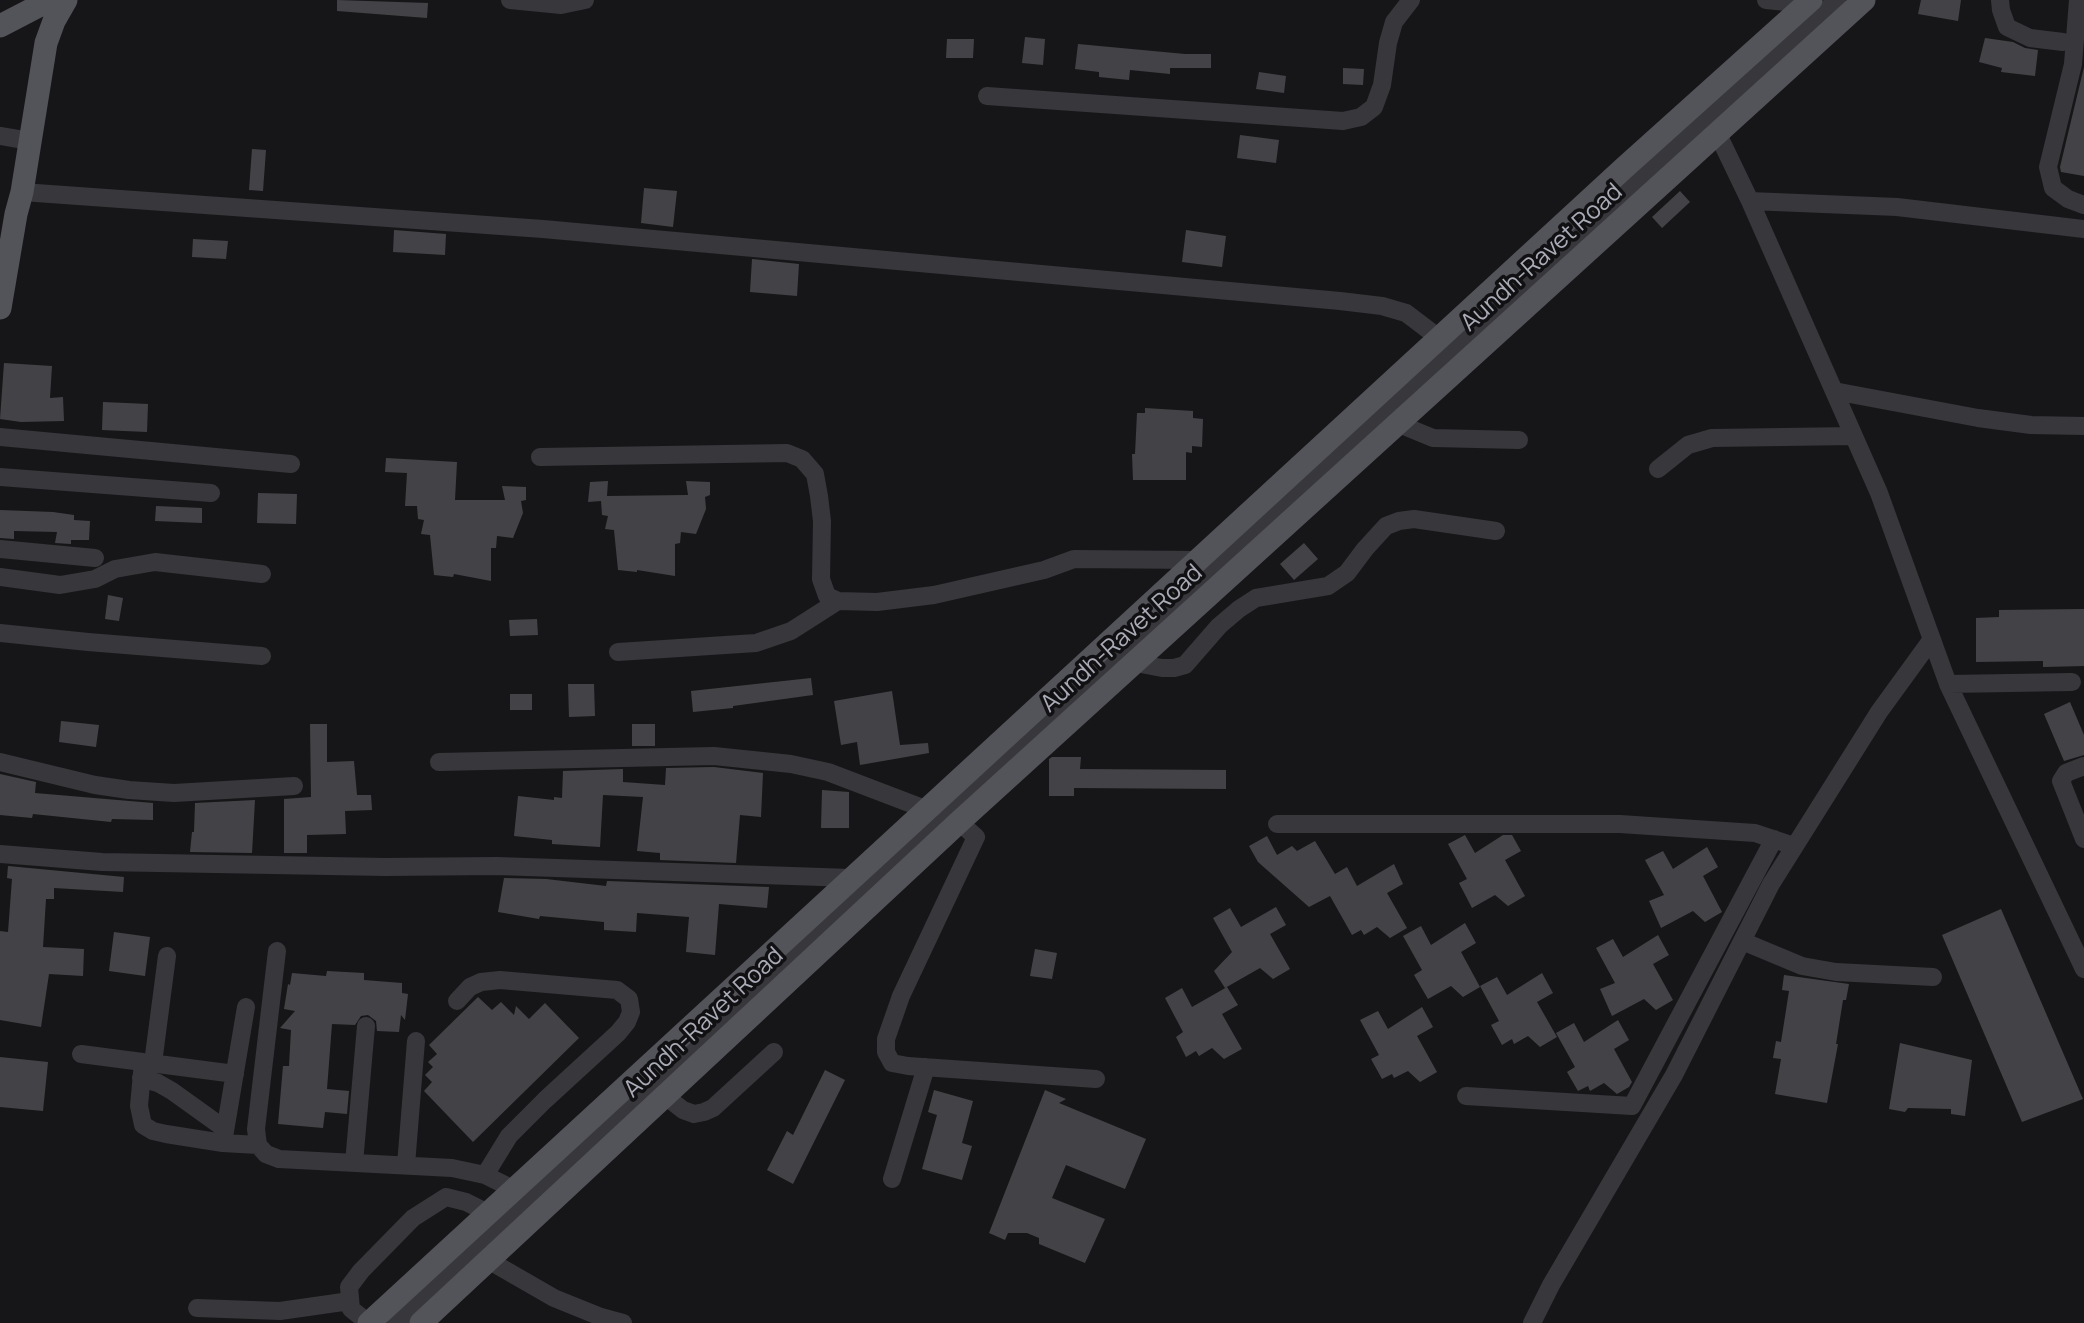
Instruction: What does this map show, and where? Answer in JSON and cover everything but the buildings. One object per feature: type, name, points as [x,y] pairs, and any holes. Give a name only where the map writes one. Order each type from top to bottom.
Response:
[{"type":"main road","points":[[0,26],[50,0]]},
{"type":"main road","points":[[0,307],[13,206],[30,141],[46,43],[66,0]]},
{"type":"main road","name":"Aundh-Ravet Road","points":[[421,1323],[664,1095],[1198,560],[1439,338],[1709,117],[1864,0]]},
{"type":"main road","name":"Aundh-Ravet Road","points":[[369,1323],[851,878],[943,816],[1136,663],[1399,424],[1709,117],[1809,2]]},
{"type":"street","points":[[510,0],[561,5],[585,0]]},
{"type":"street","points":[[987,96],[1343,121],[1361,117],[1374,107],[1382,85],[1394,22],[1411,0]]},
{"type":"street","points":[[1766,0],[1809,2]]},
{"type":"street","points":[[396,1323],[943,816],[1838,0]]},
{"type":"street","points":[[2000,0],[2007,27],[2030,38],[2063,42]]},
{"type":"street","points":[[2078,0],[2073,64],[2048,167],[2053,188],[2068,199],[2084,205]]},
{"type":"street","points":[[1709,117],[1750,201],[1879,493],[1948,684],[2084,969]]},
{"type":"street","points":[[0,136],[30,141]]},
{"type":"street","points":[[1750,201],[1897,207],[2084,229]]},
{"type":"street","points":[[13,206],[543,229],[1340,301],[1382,306],[1406,313],[1439,338]]},
{"type":"street","points":[[1834,391],[1978,418],[2031,425],[2084,426]]},
{"type":"street","points":[[1399,424],[1433,438],[1519,440]]},
{"type":"street","points":[[1658,469],[1688,446],[1712,438],[1854,436]]},
{"type":"street","points":[[0,437],[291,464]]},
{"type":"street","points":[[540,457],[787,453],[802,459],[814,474],[819,496],[822,521],[821,579],[827,596],[838,601],[877,602],[934,595],[1044,570],[1073,559],[1198,560]]},
{"type":"street","points":[[0,477],[211,493]]},
{"type":"street","points":[[1136,663],[1174,668],[1185,665],[1219,626],[1239,609],[1256,598],[1328,586],[1348,573],[1364,549],[1386,527],[1399,520],[1414,519],[1496,531]]},
{"type":"street","points":[[0,549],[95,558]]},
{"type":"street","points":[[0,577],[60,585],[94,579],[115,569],[155,562],[262,574]]},
{"type":"street","points":[[618,652],[756,643],[791,631],[838,601]]},
{"type":"street","points":[[0,633],[262,656]]},
{"type":"street","points":[[1532,1323],[1551,1285],[1674,1075],[1771,884],[1879,712],[1932,639]]},
{"type":"street","points":[[1948,684],[2073,682]]},
{"type":"street","points":[[439,762],[724,757],[791,764],[828,772],[943,816],[976,837],[901,996],[886,1039],[886,1052],[892,1063],[926,1068],[1096,1079]]},
{"type":"street","points":[[0,762],[95,785],[129,790],[174,793],[294,786]]},
{"type":"street","points":[[2084,766],[2066,773],[2061,781],[2084,839]]},
{"type":"street","points":[[1277,824],[1620,824],[1755,833],[1794,846]]},
{"type":"street","points":[[1466,1096],[1632,1106],[1774,839]]},
{"type":"street","points":[[0,854],[102,862],[385,867],[496,866],[851,878]]},
{"type":"street","points":[[1742,941],[1801,966],[1836,972],[1933,977]]},
{"type":"street","points":[[258,1145],[256,1129],[277,951]]},
{"type":"street","points":[[167,956],[139,1106],[143,1125],[153,1131],[224,1136],[258,1145],[266,1154],[279,1159],[452,1168],[485,1175],[515,1191]]},
{"type":"street","points":[[457,1001],[470,987],[481,982],[500,980],[618,990],[629,999],[631,1012],[627,1022],[509,1136],[485,1175]]},
{"type":"street","points":[[224,1136],[246,1007]]},
{"type":"street","points":[[354,1163],[366,1026]]},
{"type":"street","points":[[406,1165],[415,1041]]},
{"type":"street","points":[[664,1095],[683,1110],[694,1114],[704,1112],[713,1108],[774,1052]]},
{"type":"street","points":[[81,1054],[146,1068],[235,1073]]},
{"type":"street","points":[[146,1068],[159,1083],[224,1136]]},
{"type":"street","points":[[892,1179],[926,1068]]},
{"type":"street","points":[[369,1323],[351,1308],[349,1287],[413,1218],[446,1198],[467,1202],[490,1213]]},
{"type":"street","points":[[488,1260],[554,1298],[623,1323]]},
{"type":"street","points":[[197,1308],[280,1311],[350,1301]]}]
